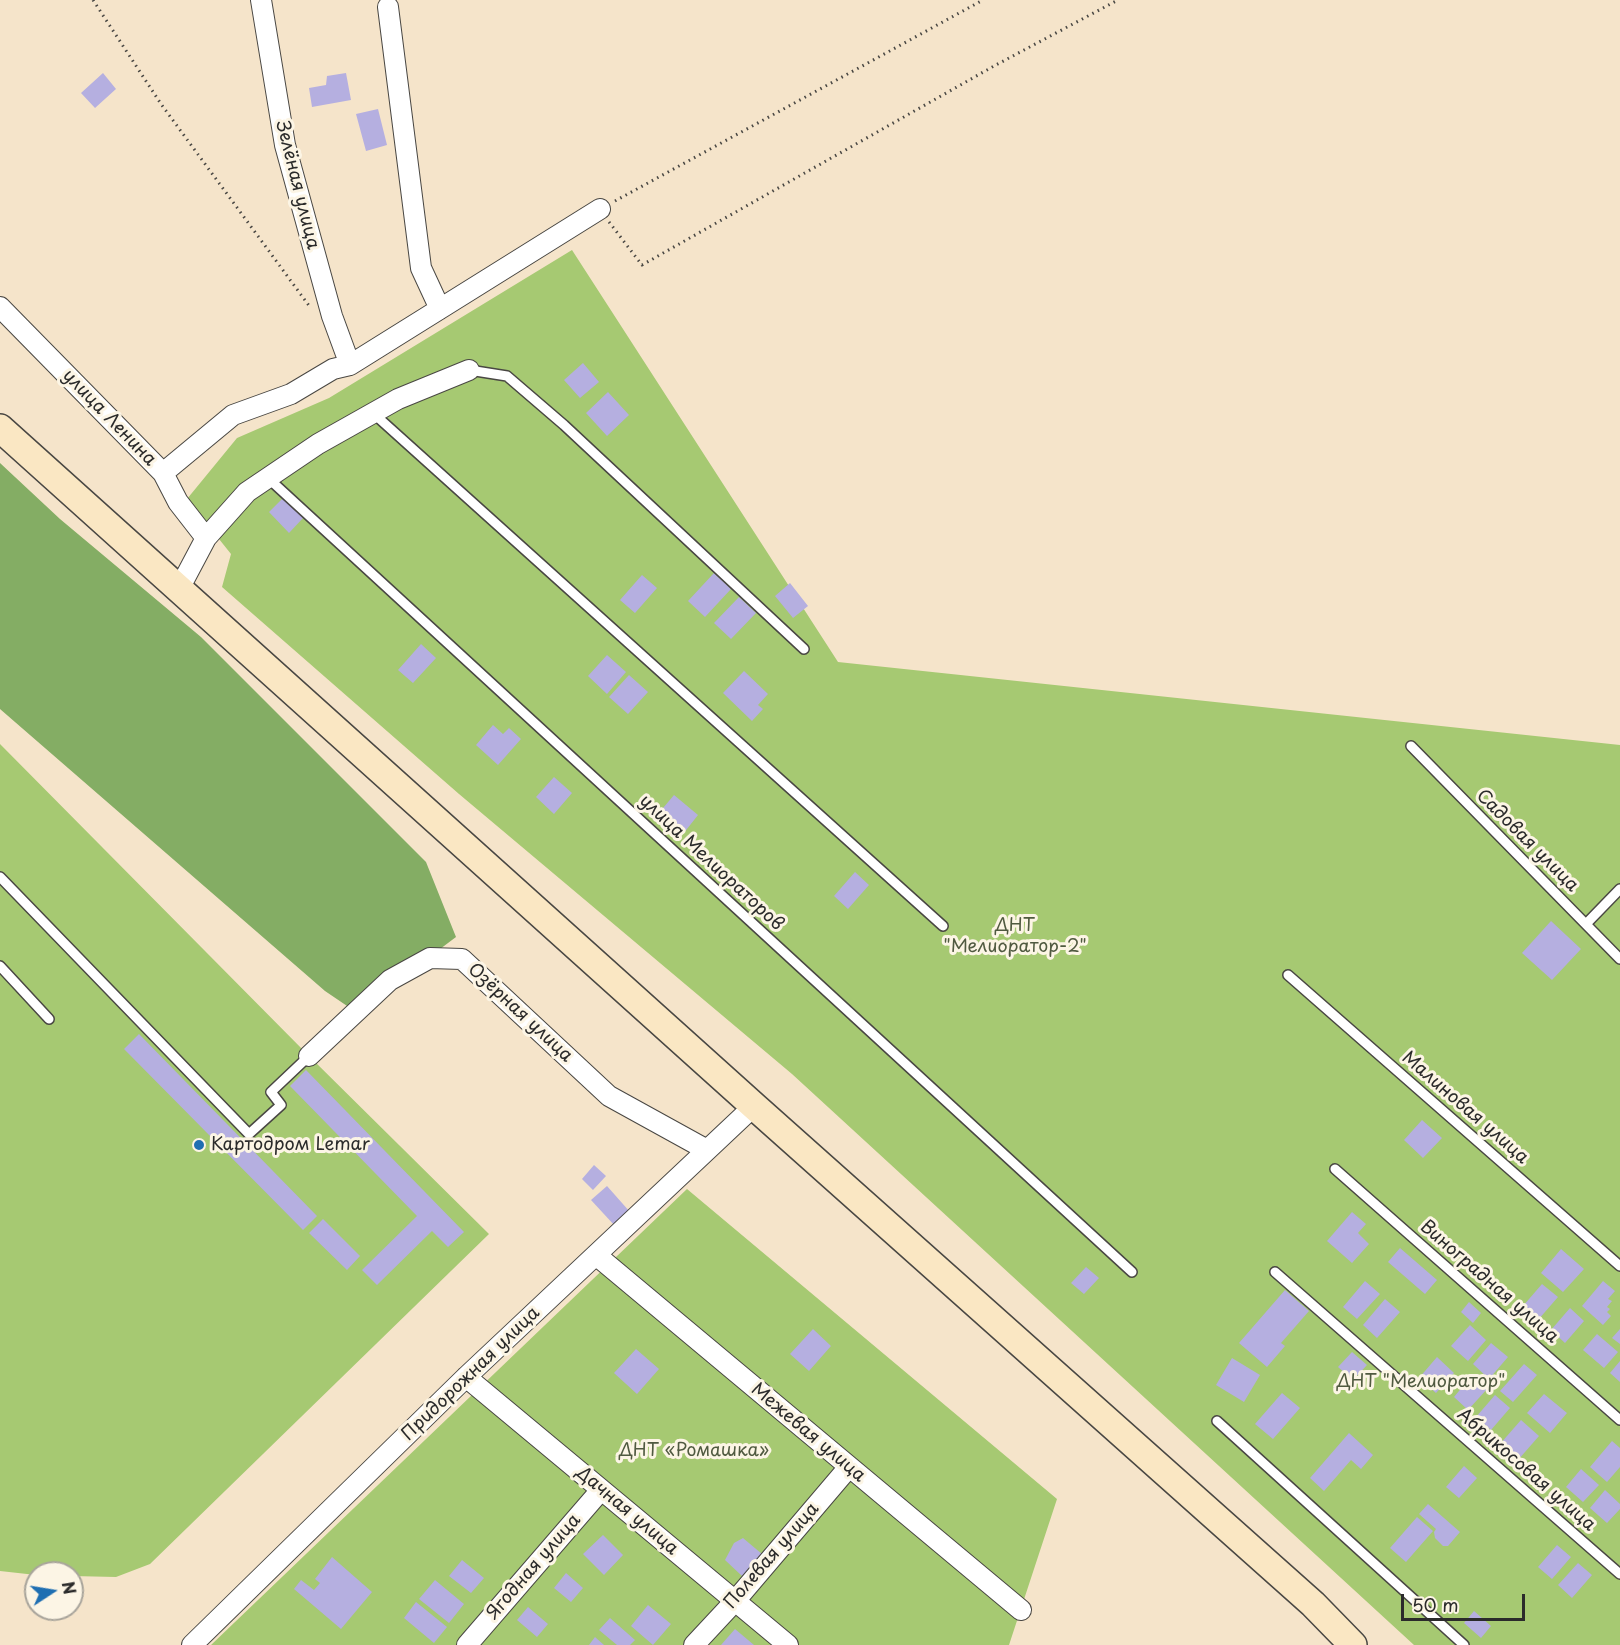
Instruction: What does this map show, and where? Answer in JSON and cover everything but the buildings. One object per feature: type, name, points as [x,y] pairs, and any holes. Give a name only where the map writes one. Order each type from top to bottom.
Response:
[{"type":"main road","points":[[0,428],[754,1106],[1313,1604],[1353,1645]]},
{"type":"street","name":"Зелёная улица","points":[[261,0],[285,145],[333,316],[350,366]]},
{"type":"street","points":[[388,7],[421,268],[440,309]]},
{"type":"street","points":[[163,473],[233,415],[291,394],[333,369],[350,366],[600,209]]},
{"type":"street","name":"улица Ленина","points":[[0,307],[163,473],[178,502],[206,538]]},
{"type":"street","points":[[179,589],[206,538],[248,492],[318,444],[398,399],[469,370]]},
{"type":"street","name":"Озёрная улица","points":[[309,1056],[390,980],[430,958],[462,959],[609,1096],[707,1150]]},
{"type":"street","name":"Придорожная улица","points":[[192,1645],[466,1377],[754,1106]]},
{"type":"street","name":"Межевая улица","points":[[596,1255],[1021,1610]]},
{"type":"street","name":"Дачная улица","points":[[466,1377],[788,1645]]},
{"type":"street","name":"Полевая улица","points":[[694,1645],[849,1467]]},
{"type":"street","name":"Ягодная улица","points":[[467,1645],[601,1490]]},
{"type":"lane","points":[[469,370],[507,376],[564,425],[804,649]]},
{"type":"lane","points":[[373,413],[944,926]]},
{"type":"lane","name":"улица Мелиораторов","points":[[268,478],[1132,1272]]},
{"type":"lane","name":"Садовая улица","points":[[1411,747],[1620,959]]},
{"type":"lane","points":[[0,877],[249,1134],[281,1105],[271,1092],[309,1056]]},
{"type":"lane","points":[[1586,924],[1620,889]]},
{"type":"lane","points":[[0,966],[49,1019]]},
{"type":"lane","points":[[0,970],[11,977]]},
{"type":"lane","name":"Малиновая улица","points":[[1288,975],[1620,1266]]},
{"type":"lane","name":"Виноградная улица","points":[[1335,1169],[1620,1420]]},
{"type":"lane","name":"Абрикосовая улица","points":[[1275,1272],[1620,1574]]},
{"type":"lane","points":[[1217,1421],[1464,1645]]},
{"type":"path","points":[[93,0],[161,104],[319,320],[333,316]]},
{"type":"path","points":[[983,0],[600,209],[642,265],[994,66],[1118,0]]},
{"type":"green space","name":"ДНТ \"Мелиоратор-2\"","points":[[572,250],[838,662],[1620,745],[1620,1645],[1414,1645],[792,1074],[459,794],[222,587],[231,554],[187,499],[237,438],[329,398]]},
{"type":"green space","points":[[0,463],[60,519],[201,637],[426,862],[456,937],[356,1012],[325,991],[0,709]]},
{"type":"green space","name":"Картодром Lemar","points":[[0,744],[489,1234],[150,1564],[116,1577],[84,1576],[84,1561],[24,1561],[24,1574],[0,1571]]},
{"type":"green space","name":"ДНТ «Ромашка»","points":[[687,1189],[1057,1499],[1009,1645],[211,1645]]},
{"type":"place","name":"Картодром Lemar","points":[[199,1145]]},
{"type":"park label","name":"ДНТ \"Мелиоратор\"","points":[[1421,1382]]}]
